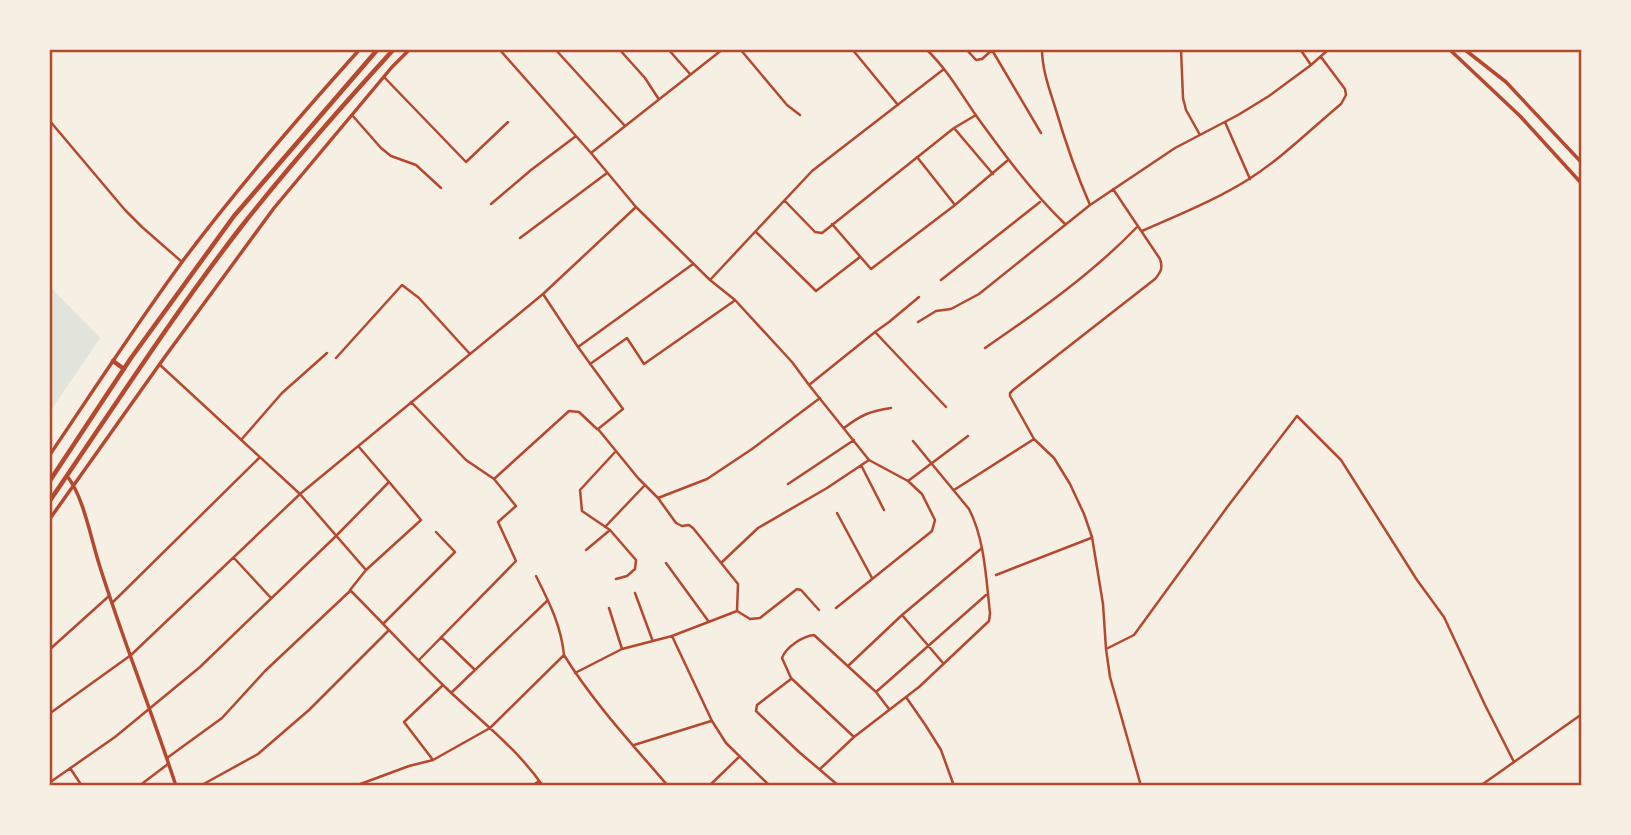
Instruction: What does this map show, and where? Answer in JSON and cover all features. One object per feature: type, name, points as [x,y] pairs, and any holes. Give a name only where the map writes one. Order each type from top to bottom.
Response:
[{"type":"highway","points":[[49,482],[149,332],[234,216],[379,49]]},
{"type":"highway","points":[[49,502],[240,229],[293,162],[394,49]]},
{"type":"highway","points":[[113,361],[124,369]]},
{"type":"street","points":[[49,456],[182,262],[267,154],[360,49]]},
{"type":"street","points":[[49,520],[274,208],[410,49]]},
{"type":"street","points":[[499,49],[636,207],[710,280],[735,300],[792,362],[869,460],[908,481],[922,494],[933,514],[935,525],[932,531],[836,608]]},
{"type":"street","points":[[555,49],[625,126]]},
{"type":"street","points":[[618,49],[645,78],[659,99]]},
{"type":"street","points":[[668,49],[690,74]]},
{"type":"street","points":[[591,153],[723,49]]},
{"type":"street","points":[[740,49],[787,105],[800,115]]},
{"type":"street","points":[[852,49],[898,105]]},
{"type":"street","points":[[927,49],[1008,160],[1041,201],[1065,225]]},
{"type":"street","points":[[966,49],[976,60],[982,60],[992,50],[1041,133]]},
{"type":"street","points":[[1041,49],[1047,83],[1074,166],[1090,205]]},
{"type":"street","points":[[1181,49],[1183,98],[1186,110],[1200,135]]},
{"type":"street","points":[[1300,49],[1311,65]]},
{"type":"street","points":[[918,322],[936,311],[951,309],[979,294],[1090,205],[1175,148],[1269,96],[1329,49]]},
{"type":"street","points":[[1449,49],[1520,116],[1582,184]]},
{"type":"street","points":[[1464,49],[1506,82],[1582,163]]},
{"type":"street","points":[[1142,231],[1250,179],[1341,104],[1345,98],[1345,89],[1321,57]]},
{"type":"street","points":[[710,280],[812,170],[944,69]]},
{"type":"street","points":[[384,77],[466,162],[508,122]]},
{"type":"street","points":[[352,114],[391,156],[416,165],[441,188]]},
{"type":"street","points":[[785,201],[818,233],[822,233],[954,128],[976,115]]},
{"type":"street","points":[[49,120],[125,210],[182,262]]},
{"type":"street","points":[[1225,122],[1250,179]]},
{"type":"street","points":[[954,128],[993,174]]},
{"type":"street","points":[[491,204],[576,136]]},
{"type":"street","points":[[917,157],[955,205]]},
{"type":"street","points":[[832,224],[871,269],[955,205],[1008,160]]},
{"type":"street","points":[[520,239],[607,173]]},
{"type":"street","points":[[1113,190],[1160,259],[1161,272],[1010,393],[1034,439],[1054,458],[1070,484],[1092,537],[1103,604],[1110,677],[1141,786]]},
{"type":"street","points":[[941,280],[1041,201]]},
{"type":"street","points":[[49,715],[131,655],[300,494],[543,294],[636,207]]},
{"type":"street","points":[[985,348],[1040,311],[1138,226]]},
{"type":"street","points":[[756,232],[816,291],[861,257]]},
{"type":"street","points":[[578,348],[693,264]]},
{"type":"street","points":[[336,358],[402,285],[419,299],[470,354]]},
{"type":"street","points":[[543,294],[578,348],[623,409],[598,429]]},
{"type":"street","points":[[809,386],[919,297]]},
{"type":"street","points":[[590,364],[627,338],[644,364],[735,300]]},
{"type":"street","points":[[874,332],[946,407]]},
{"type":"street","points":[[241,440],[282,393],[327,353]]},
{"type":"street","points":[[159,364],[300,494],[366,570]]},
{"type":"street","points":[[657,498],[708,479],[820,398]]},
{"type":"street","points":[[411,402],[466,460],[494,479],[516,506],[498,522],[516,561],[419,660]]},
{"type":"street","points":[[844,428],[860,416],[891,408]]},
{"type":"street","points":[[494,479],[569,411],[579,412],[598,429],[676,523],[693,528],[738,584],[737,611]]},
{"type":"street","points":[[1106,649],[1134,635],[1297,416],[1341,460],[1417,580],[1444,617],[1514,762]]},
{"type":"street","points":[[908,481],[968,436]]},
{"type":"street","points":[[954,491],[1034,439]]},
{"type":"street","points":[[788,484],[854,440]]},
{"type":"street","points":[[820,769],[854,737],[906,697],[989,621],[982,548],[975,520],[913,441]]},
{"type":"street","points":[[167,758],[222,718],[265,671],[350,590],[366,570],[421,520],[358,446]]},
{"type":"street","points":[[616,451],[580,490],[582,511],[610,530],[636,560],[635,569],[627,576],[616,579]]},
{"type":"street","points":[[112,603],[259,457]]},
{"type":"street","points":[[721,563],[758,528],[869,460]]},
{"type":"street","points":[[861,465],[884,510]]},
{"type":"street","points":[[67,476],[73,484],[176,786]]},
{"type":"street","points":[[49,783],[115,737],[200,667],[389,482]]},
{"type":"street","points":[[605,527],[645,485]]},
{"type":"street","points":[[837,513],[872,579]]},
{"type":"street","points":[[586,550],[610,530]]},
{"type":"street","points":[[383,624],[455,552],[436,532]]},
{"type":"street","points":[[996,575],[1092,537]]},
{"type":"street","points":[[848,666],[902,615],[982,548]]},
{"type":"street","points":[[234,558],[271,598]]},
{"type":"street","points":[[666,563],[709,622]]},
{"type":"street","points":[[536,576],[559,624],[564,655],[575,673],[668,786]]},
{"type":"street","points":[[737,611],[750,619],[760,618],[797,589],[819,610]]},
{"type":"street","points":[[350,590],[451,693],[490,728],[543,786]]},
{"type":"street","points":[[635,593],[652,640]]},
{"type":"street","points":[[876,692],[988,594]]},
{"type":"street","points":[[49,650],[109,596]]},
{"type":"street","points":[[451,693],[548,600]]},
{"type":"street","points":[[609,608],[622,649]]},
{"type":"street","points":[[575,673],[622,649],[672,636],[737,611]]},
{"type":"street","points":[[902,615],[943,663]]},
{"type":"street","points":[[201,786],[258,754],[309,709],[389,630]]},
{"type":"street","points":[[854,737],[791,678],[783,663],[782,654],[814,635],[876,692],[889,709]]},
{"type":"street","points":[[672,636],[712,721],[726,743],[770,786]]},
{"type":"street","points":[[441,637],[475,670]]},
{"type":"street","points":[[355,786],[433,760],[490,728],[564,655]]},
{"type":"street","points":[[791,678],[757,705],[756,711],[839,786]]},
{"type":"street","points":[[433,760],[404,722],[443,685]]},
{"type":"street","points":[[906,697],[941,750],[954,786]]},
{"type":"street","points":[[1480,786],[1582,713]]},
{"type":"street","points":[[634,745],[712,721]]},
{"type":"street","points":[[709,786],[739,757]]},
{"type":"street","points":[[139,786],[168,764]]},
{"type":"street","points":[[70,768],[82,786]]},
{"type":"street","points":[[532,786],[539,780]]},
{"type":"shaded area","points":[[49,286],[100,338],[49,413]]}]
